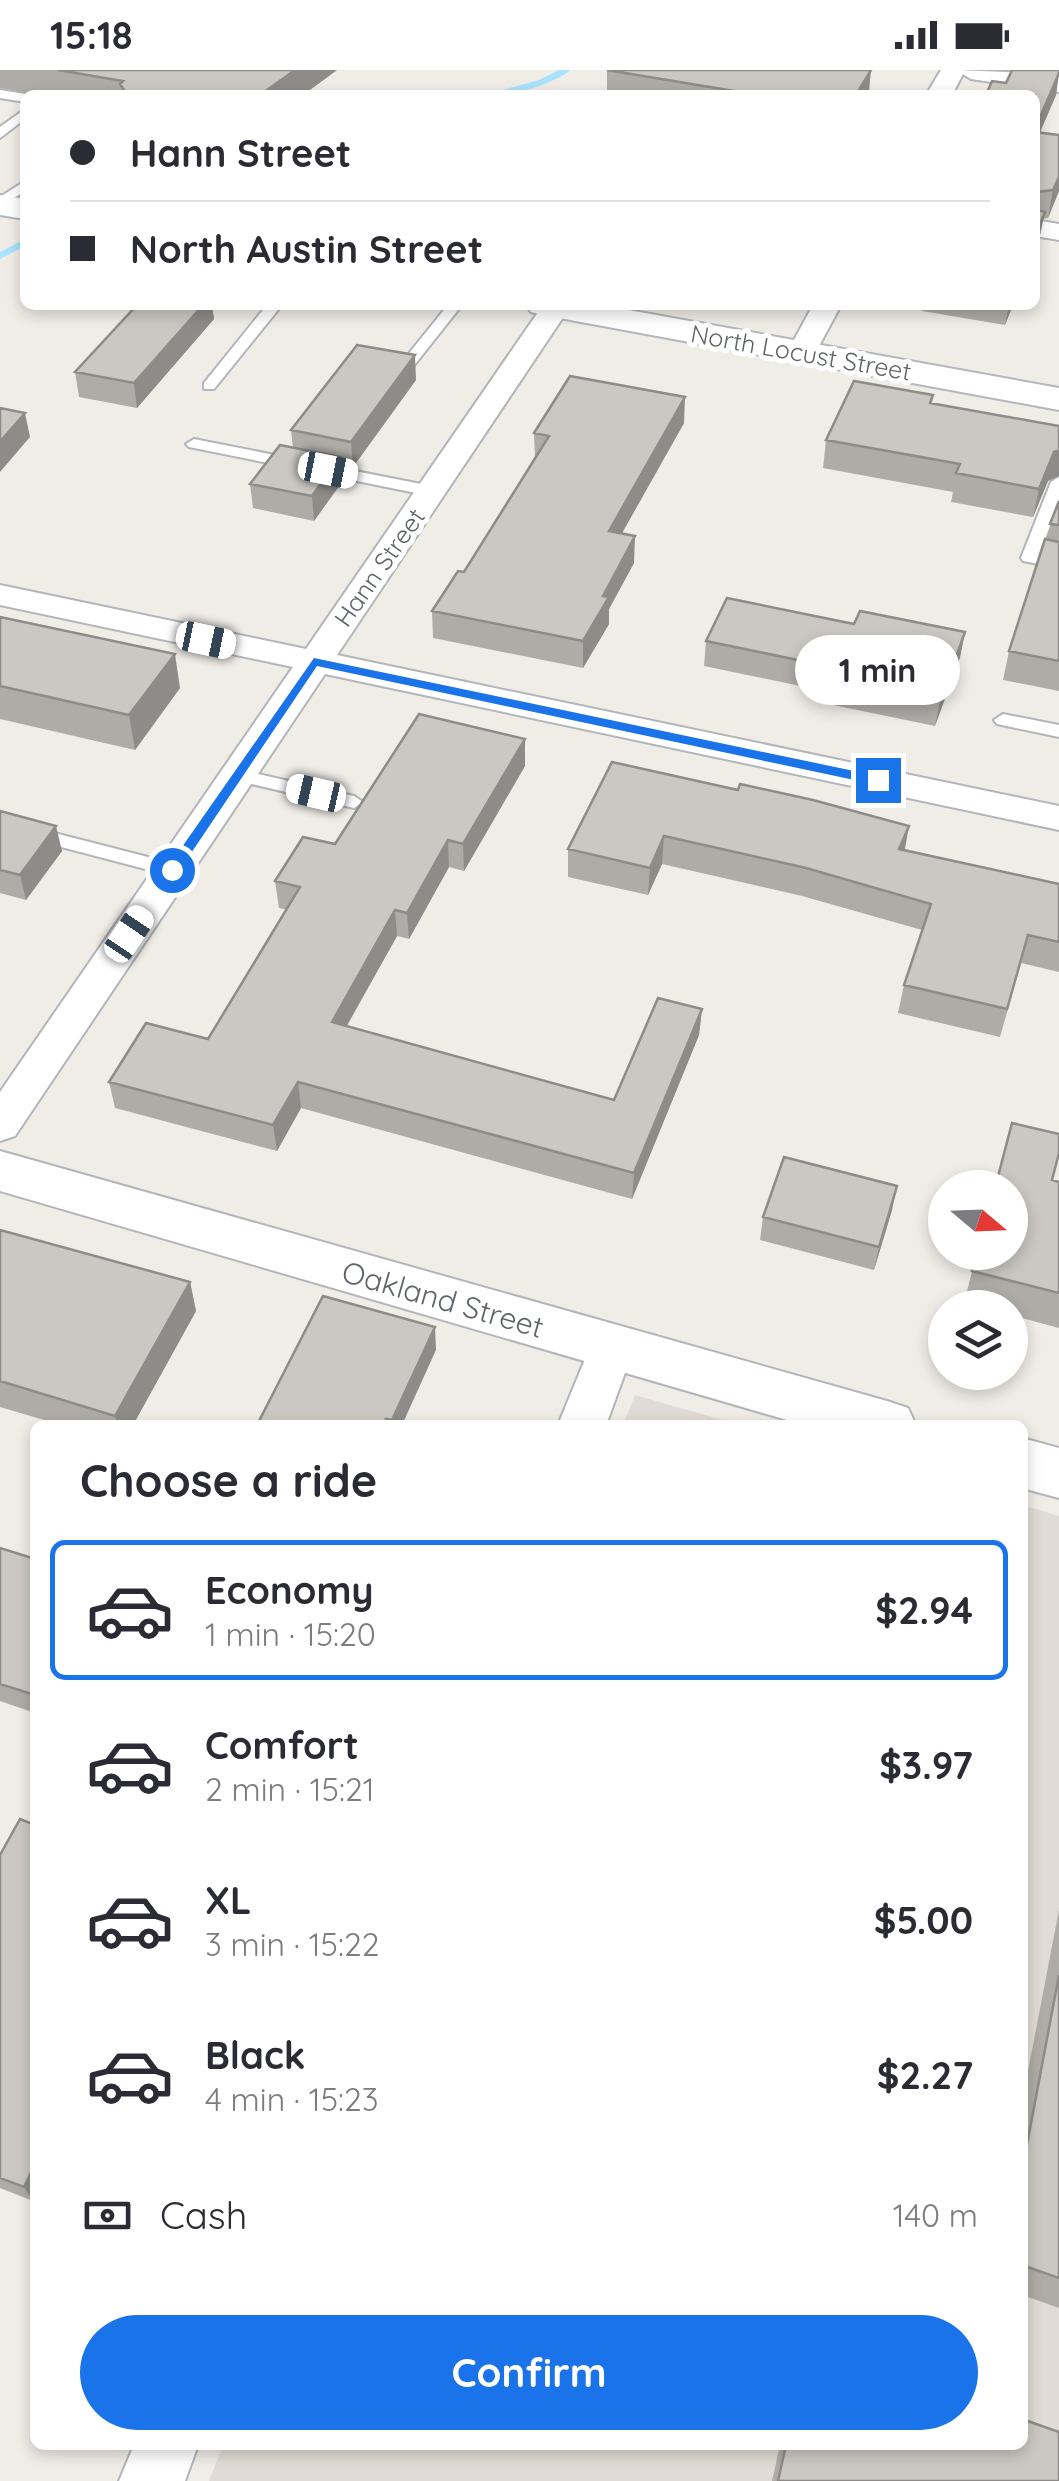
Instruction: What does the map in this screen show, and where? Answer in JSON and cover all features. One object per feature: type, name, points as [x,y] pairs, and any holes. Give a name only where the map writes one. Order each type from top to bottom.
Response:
[{"type":"main road","points":[[971,70],[1059,83]]},
{"type":"main road","name":"North Locust Street","points":[[571,310],[1059,398]]},
{"type":"main road","name":"Oakland Street","points":[[0,1171],[869,1420]]},
{"type":"main road","points":[[1028,1465],[1059,1473]]},
{"type":"street","name":"Hann Street","points":[[0,1125],[432,491],[546,310]]},
{"type":"street","points":[[802,353],[824,310]]},
{"type":"street","points":[[0,594],[1059,818]]},
{"type":"street","points":[[584,1420],[611,1348]]},
{"type":"street","points":[[152,2481],[164,2450]]},
{"type":"lane","points":[[0,134],[20,117]]},
{"type":"lane","points":[[0,204],[20,189]]},
{"type":"lane","points":[[209,386],[272,310]]},
{"type":"lane","points":[[407,365],[451,310]]},
{"type":"lane","points":[[194,444],[432,491]]},
{"type":"lane","points":[[1059,482],[1029,558],[1059,563]]},
{"type":"lane","points":[[1003,720],[1059,732]]},
{"type":"lane","points":[[236,775],[354,802]]},
{"type":"lane","points":[[0,825],[172,870]]},
{"type":"shaded area","points":[[635,1395],[722,1420],[625,1420]]},
{"type":"shaded area","points":[[1028,1507],[1059,1516],[1059,2481],[209,2481],[221,2450],[1028,2450]]},
{"type":"building","points":[[58,70],[295,70],[267,90],[124,90],[120,84],[123,81]]},
{"type":"building","points":[[607,70],[871,70],[859,90],[728,90]]},
{"type":"building","points":[[1012,70],[1059,70],[1040,117],[1040,90],[988,90],[992,81],[1006,83]]},
{"type":"building","points":[[1040,133],[1059,135],[1059,177],[1053,190],[1040,192]]},
{"type":"building","points":[[132,310],[199,310],[134,383],[75,372]]},
{"type":"building","points":[[357,345],[415,355],[351,442],[291,430]]},
{"type":"building","points":[[570,376],[685,397],[609,531],[635,536],[603,596],[609,597],[583,641],[432,611],[458,571],[464,572],[549,436],[534,433]]},
{"type":"building","points":[[854,381],[933,395],[930,403],[1059,426],[1059,450],[1054,452],[1039,489],[956,473],[960,464],[826,440]]},
{"type":"building","points":[[0,408],[25,413],[0,442]]},
{"type":"building","points":[[280,445],[340,457],[312,496],[250,484]]},
{"type":"building","points":[[1059,501],[1059,525],[1050,524]]},
{"type":"building","points":[[1045,539],[1059,542],[1059,661],[1009,651]]},
{"type":"building","points":[[727,598],[854,624],[860,611],[965,632],[940,701],[831,678],[836,668],[706,641]]},
{"type":"building","points":[[0,617],[175,654],[129,715],[0,686]]},
{"type":"building","points":[[419,714],[525,739],[463,844],[448,840],[407,913],[395,910],[332,1022],[614,1100],[658,998],[702,1009],[634,1173],[298,1082],[273,1125],[109,1082],[146,1023],[208,1039],[300,887],[275,881],[303,837],[335,844]]},
{"type":"building","points":[[612,762],[738,790],[740,784],[909,826],[899,849],[1059,884],[1059,942],[1028,935],[1007,1009],[904,985],[931,904],[806,868],[664,836],[650,868],[568,849]]},
{"type":"building","points":[[0,811],[56,826],[20,875],[0,870]]},
{"type":"building","points":[[1012,1123],[1059,1134],[1052,1180],[1059,1182],[1059,1293],[972,1271],[1028,1270],[1028,1170],[1000,1170]]},
{"type":"building","points":[[784,1157],[897,1186],[879,1247],[763,1217]]},
{"type":"building","points":[[0,1230],[190,1282],[115,1416],[0,1381]]},
{"type":"building","points":[[323,1296],[435,1327],[392,1420],[260,1420]]},
{"type":"building","points":[[0,1548],[30,1557],[30,1693],[0,1684]]},
{"type":"building","points":[[20,1819],[30,1823],[30,2174],[24,2187],[0,2178],[0,1855]]},
{"type":"building","points":[[1059,1975],[1059,2278],[1028,2267],[1028,2139]]},
{"type":"building","points":[[1028,2421],[1059,2432],[1059,2481],[778,2481],[785,2450],[1028,2450]]},
{"type":"waterway","points":[[510,90],[542,82],[566,70]]},
{"type":"waterway","points":[[0,256],[20,245]]},
{"type":"route","points":[[172,870],[314,662],[878,780]]}]
